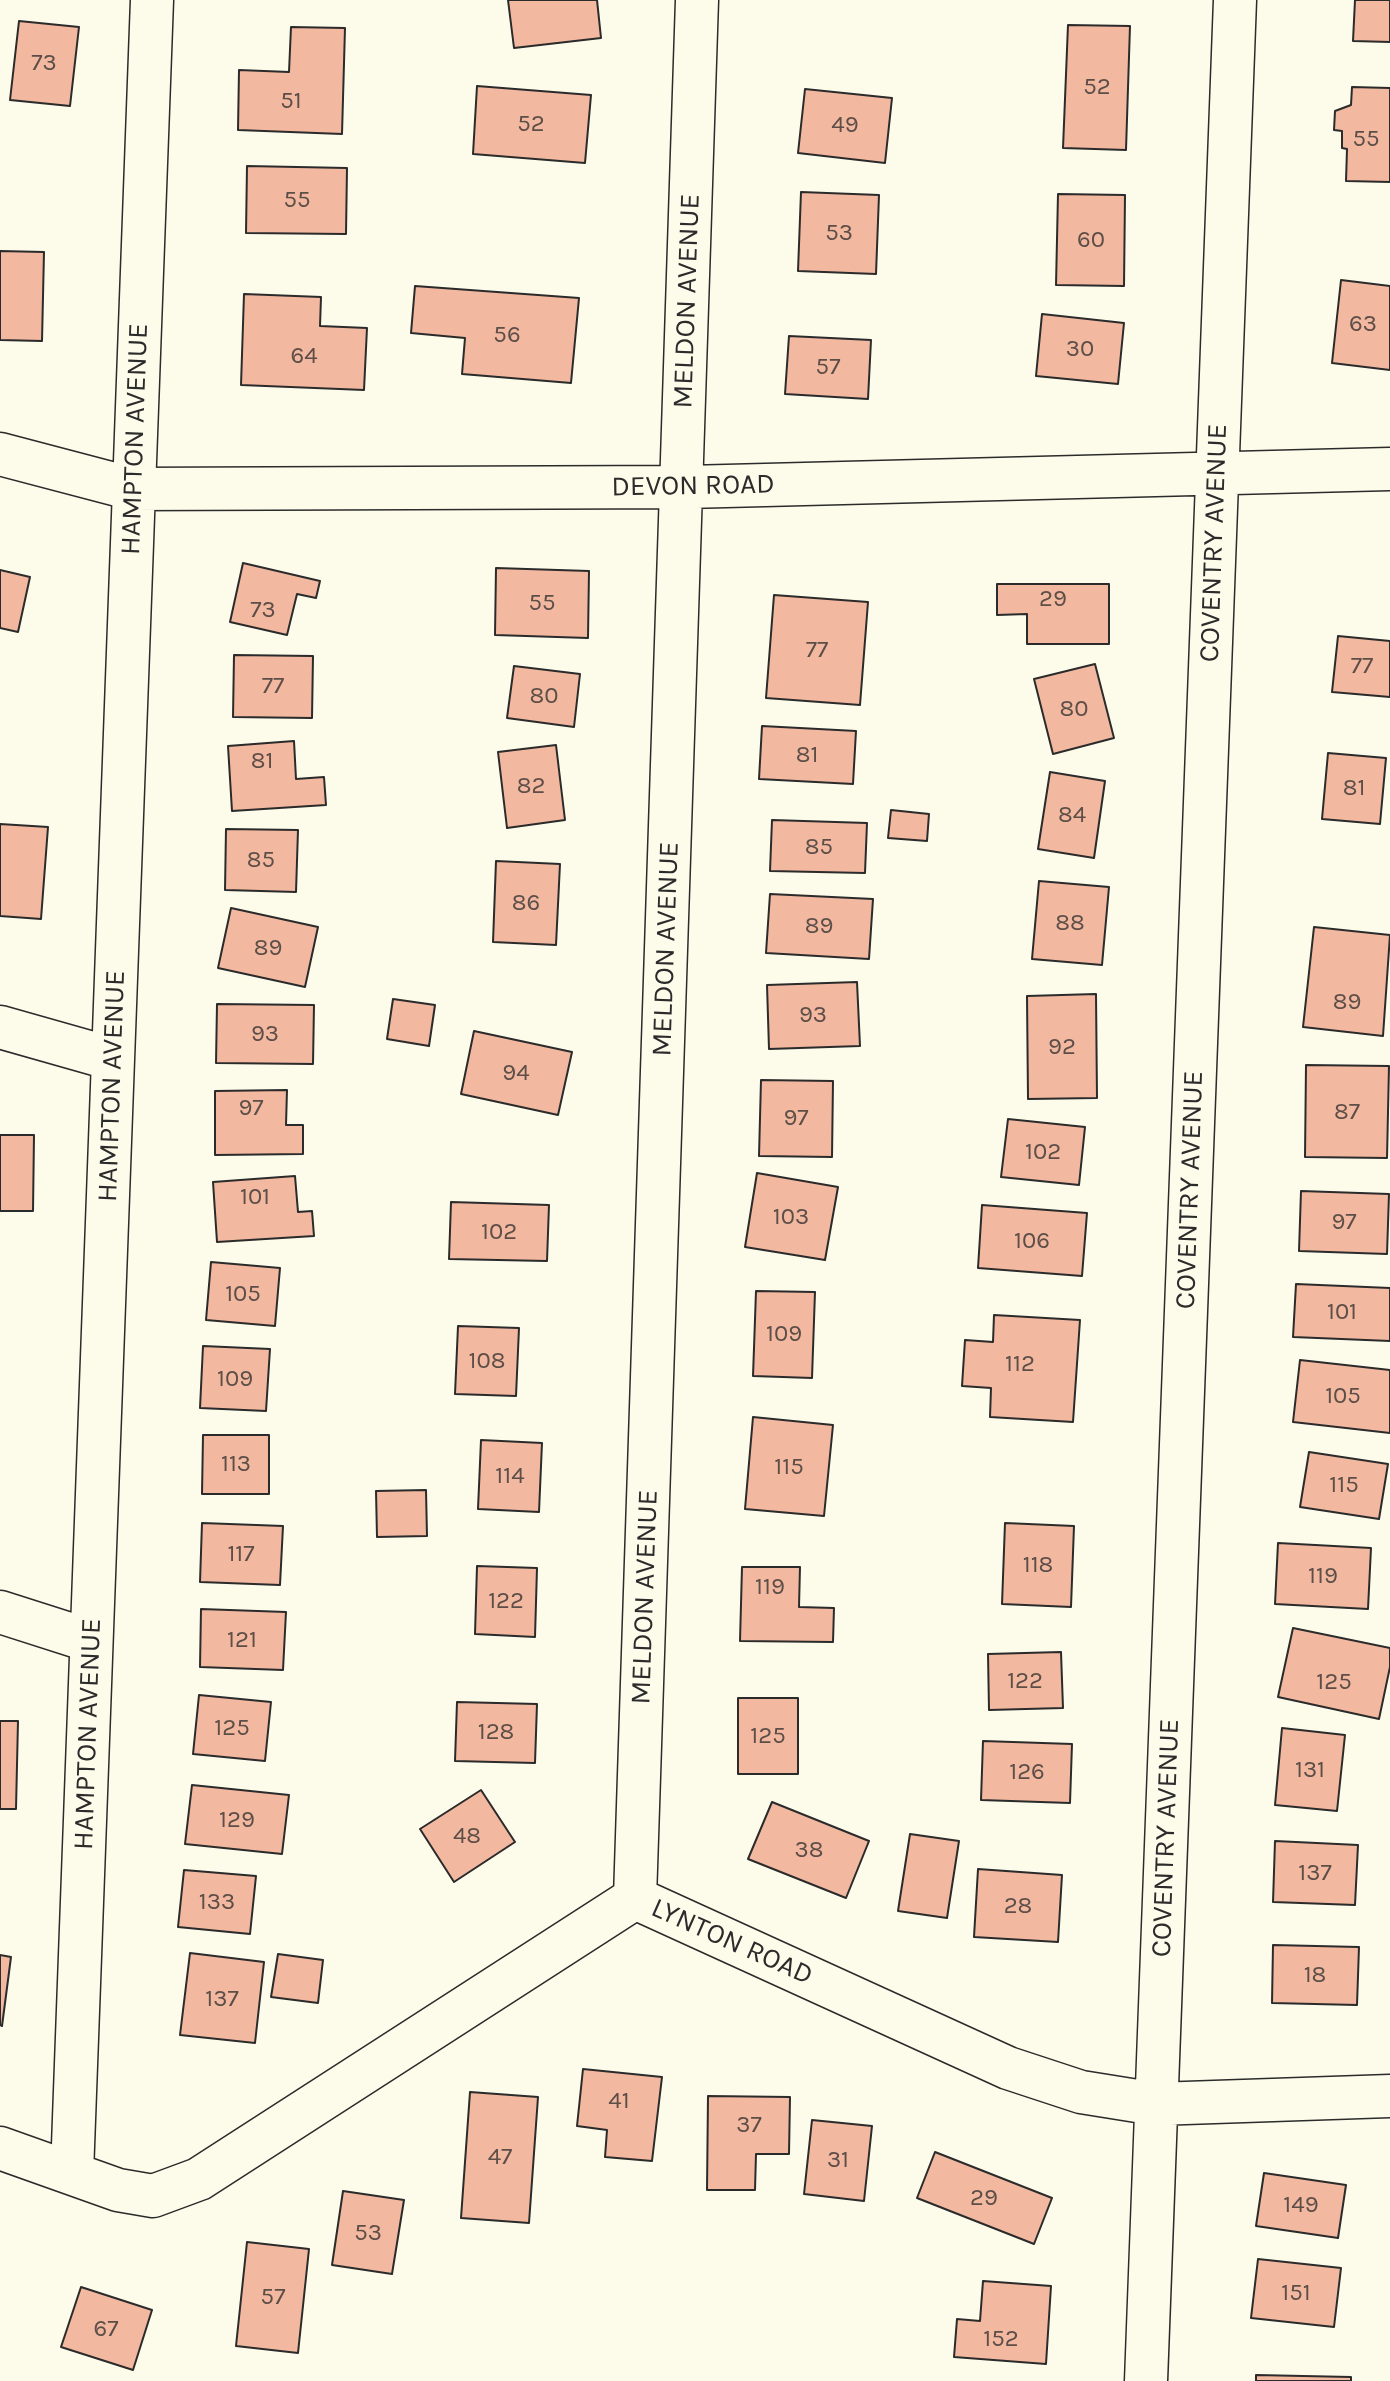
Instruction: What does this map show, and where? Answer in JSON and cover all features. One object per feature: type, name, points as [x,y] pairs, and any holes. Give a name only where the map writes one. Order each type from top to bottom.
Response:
[{"type":"street","name":"HAMPTON AVENUE","points":[[72,2173],[152,0]]},
{"type":"street","name":"MELDON AVENUE","points":[[635,1898],[697,0]]},
{"type":"street","name":"COVENTRY AVENUE","points":[[1146,2381],[1235,0]]},
{"type":"street","name":"DEVON ROAD","points":[[0,454],[133,489],[681,487],[1390,469]]},
{"type":"street","points":[[0,1027],[113,1059]]},
{"type":"street","points":[[0,1612],[91,1641]]},
{"type":"street","name":"LYNTON ROAD","points":[[0,2148],[118,2190],[153,2196],[199,2179],[635,1898],[1008,2068],[1081,2092],[1156,2104],[1390,2096]]},
{"type":"building","points":[[508,0],[597,0],[601,38],[514,48]]},
{"type":"building","points":[[1355,0],[1390,0],[1390,42],[1353,41]]},
{"type":"building","points":[[19,21],[79,27],[70,106],[10,100]]},
{"type":"building","points":[[1068,25],[1130,26],[1126,150],[1063,148]]},
{"type":"building","points":[[291,27],[345,28],[342,134],[238,130],[239,70],[289,72]]},
{"type":"building","points":[[477,86],[591,95],[585,163],[473,154]]},
{"type":"building","points":[[1352,87],[1390,88],[1390,182],[1346,181],[1347,149],[1342,148],[1342,131],[1334,130],[1335,111],[1351,105]]},
{"type":"building","points":[[805,89],[892,98],[885,163],[798,153]]},
{"type":"building","points":[[247,166],[347,168],[346,234],[246,233]]},
{"type":"building","points":[[801,192],[879,195],[876,274],[798,271]]},
{"type":"building","points":[[1058,194],[1125,195],[1124,286],[1056,285]]},
{"type":"building","points":[[0,251],[44,252],[42,341],[0,340]]},
{"type":"building","points":[[1341,280],[1390,286],[1390,370],[1332,363]]},
{"type":"building","points":[[415,286],[579,298],[571,383],[462,374],[465,338],[411,333]]},
{"type":"building","points":[[244,294],[321,297],[320,326],[367,328],[364,390],[241,385]]},
{"type":"building","points":[[1042,314],[1124,323],[1118,384],[1036,376]]},
{"type":"building","points":[[789,336],[871,340],[868,399],[785,394]]},
{"type":"building","points":[[243,563],[320,581],[316,598],[297,594],[287,635],[230,622]]},
{"type":"building","points":[[496,568],[589,571],[588,638],[495,635]]},
{"type":"building","points":[[0,570],[30,577],[18,632],[0,628]]},
{"type":"building","points":[[997,584],[1109,584],[1109,644],[1027,644],[1027,614],[997,615]]},
{"type":"building","points":[[774,595],[868,602],[860,705],[766,698]]},
{"type":"building","points":[[1338,636],[1390,641],[1390,697],[1332,692]]},
{"type":"building","points":[[234,655],[313,656],[312,718],[233,717]]},
{"type":"building","points":[[1095,664],[1114,738],[1053,754],[1034,679]]},
{"type":"building","points":[[514,666],[580,674],[574,727],[507,718]]},
{"type":"building","points":[[762,726],[856,731],[853,784],[759,779]]},
{"type":"building","points":[[294,741],[296,779],[324,777],[326,805],[232,811],[228,746]]},
{"type":"building","points":[[556,745],[565,820],[507,828],[498,752]]},
{"type":"building","points":[[1328,753],[1386,758],[1380,824],[1322,819]]},
{"type":"building","points":[[1050,772],[1105,781],[1094,858],[1038,849]]},
{"type":"building","points":[[891,810],[929,814],[927,841],[888,838]]},
{"type":"building","points":[[772,820],[867,823],[865,873],[770,871]]},
{"type":"building","points":[[0,824],[48,827],[41,919],[0,916]]},
{"type":"building","points":[[226,829],[298,830],[296,892],[225,890]]},
{"type":"building","points":[[496,861],[560,864],[556,945],[493,942]]},
{"type":"building","points":[[1039,881],[1109,887],[1102,965],[1032,959]]},
{"type":"building","points":[[770,894],[873,899],[869,959],[766,953]]},
{"type":"building","points":[[231,908],[318,927],[305,987],[218,968]]},
{"type":"building","points":[[1314,927],[1390,935],[1383,1036],[1303,1027]]},
{"type":"building","points":[[857,982],[860,1046],[769,1049],[767,985]]},
{"type":"building","points":[[1096,994],[1097,1098],[1028,1099],[1027,996]]},
{"type":"building","points":[[393,999],[435,1005],[429,1046],[387,1039]]},
{"type":"building","points":[[217,1004],[314,1005],[313,1064],[216,1063]]},
{"type":"building","points":[[474,1031],[572,1052],[558,1115],[461,1094]]},
{"type":"building","points":[[1306,1065],[1389,1066],[1387,1158],[1305,1157]]},
{"type":"building","points":[[761,1080],[833,1081],[832,1157],[759,1156]]},
{"type":"building","points":[[287,1090],[286,1125],[303,1125],[303,1154],[215,1155],[215,1091]]},
{"type":"building","points":[[1008,1119],[1085,1127],[1079,1185],[1001,1177]]},
{"type":"building","points":[[0,1135],[34,1135],[33,1211],[0,1211]]},
{"type":"building","points":[[757,1173],[838,1187],[825,1260],[745,1247]]},
{"type":"building","points":[[295,1176],[298,1212],[312,1211],[314,1236],[217,1242],[213,1182]]},
{"type":"building","points":[[1301,1191],[1389,1194],[1387,1254],[1299,1251]]},
{"type":"building","points":[[451,1202],[549,1205],[547,1261],[449,1259]]},
{"type":"building","points":[[982,1205],[1087,1213],[1082,1276],[978,1268]]},
{"type":"building","points":[[211,1262],[280,1268],[275,1326],[206,1320]]},
{"type":"building","points":[[1296,1284],[1390,1288],[1390,1341],[1293,1337]]},
{"type":"building","points":[[756,1291],[815,1292],[812,1378],[753,1376]]},
{"type":"building","points":[[994,1315],[1080,1320],[1073,1422],[990,1417],[991,1388],[962,1386],[965,1340],[993,1342]]},
{"type":"building","points":[[458,1326],[519,1328],[516,1396],[455,1394]]},
{"type":"building","points":[[203,1346],[270,1349],[266,1411],[200,1408]]},
{"type":"building","points":[[1300,1360],[1390,1370],[1390,1433],[1293,1422]]},
{"type":"building","points":[[753,1417],[833,1425],[824,1516],[745,1509]]},
{"type":"building","points":[[203,1435],[269,1435],[269,1494],[202,1494]]},
{"type":"building","points":[[481,1440],[542,1443],[539,1512],[478,1509]]},
{"type":"building","points":[[1309,1452],[1388,1464],[1379,1519],[1300,1507]]},
{"type":"building","points":[[426,1490],[427,1536],[377,1537],[376,1491]]},
{"type":"building","points":[[202,1523],[283,1526],[280,1585],[200,1582]]},
{"type":"building","points":[[1005,1523],[1074,1526],[1071,1607],[1002,1604]]},
{"type":"building","points":[[1278,1543],[1371,1548],[1368,1609],[1275,1604]]},
{"type":"building","points":[[477,1566],[537,1568],[535,1637],[475,1634]]},
{"type":"building","points":[[742,1567],[800,1567],[799,1607],[834,1608],[833,1642],[740,1641]]},
{"type":"building","points":[[201,1609],[286,1612],[283,1670],[200,1667]]},
{"type":"building","points":[[1293,1628],[1390,1648],[1390,1667],[1379,1719],[1278,1697]]},
{"type":"building","points":[[1061,1652],[1063,1708],[989,1710],[988,1654]]},
{"type":"building","points":[[199,1695],[271,1702],[265,1761],[193,1754]]},
{"type":"building","points":[[738,1698],[798,1698],[798,1774],[738,1774]]},
{"type":"building","points":[[457,1702],[537,1704],[535,1763],[455,1761]]},
{"type":"building","points":[[0,1721],[18,1721],[16,1809],[0,1809]]},
{"type":"building","points":[[1282,1728],[1345,1735],[1337,1811],[1275,1805]]},
{"type":"building","points":[[983,1741],[1072,1744],[1070,1803],[981,1800]]},
{"type":"building","points":[[192,1785],[289,1795],[282,1854],[185,1844]]},
{"type":"building","points":[[481,1790],[515,1842],[454,1882],[420,1829]]},
{"type":"building","points":[[772,1802],[869,1841],[846,1898],[748,1859]]},
{"type":"building","points":[[910,1834],[959,1841],[947,1918],[898,1911]]},
{"type":"building","points":[[1275,1841],[1358,1845],[1355,1905],[1273,1902]]},
{"type":"building","points":[[978,1869],[1062,1875],[1058,1942],[974,1937]]},
{"type":"building","points":[[184,1870],[256,1876],[250,1934],[178,1927]]},
{"type":"building","points":[[1273,1945],[1359,1947],[1357,2005],[1272,2003]]},
{"type":"building","points":[[190,1953],[264,1962],[255,2043],[180,2035]]},
{"type":"building","points":[[278,1954],[323,1960],[318,2003],[271,1997]]},
{"type":"building","points":[[0,1955],[11,1957],[2,2026],[0,2025]]},
{"type":"building","points":[[583,2069],[662,2077],[652,2161],[605,2157],[607,2130],[577,2126]]},
{"type":"building","points":[[470,2092],[538,2097],[529,2223],[461,2218]]},
{"type":"building","points":[[708,2096],[790,2097],[789,2154],[756,2154],[755,2190],[707,2190]]},
{"type":"building","points":[[812,2120],[872,2126],[864,2201],[804,2194]]},
{"type":"building","points":[[935,2152],[1052,2198],[1034,2244],[917,2198]]},
{"type":"building","points":[[1264,2173],[1346,2185],[1338,2238],[1256,2226]]},
{"type":"building","points":[[343,2191],[404,2200],[392,2274],[332,2265]]},
{"type":"building","points":[[247,2242],[309,2249],[298,2353],[236,2346]]},
{"type":"building","points":[[1258,2259],[1341,2268],[1334,2327],[1251,2318]]},
{"type":"building","points":[[983,2281],[1051,2286],[1046,2364],[954,2357],[957,2319],[980,2321]]},
{"type":"building","points":[[81,2287],[152,2310],[133,2370],[61,2347]]},
{"type":"building","points":[[1256,2375],[1351,2377],[1351,2381],[1256,2381]]}]
